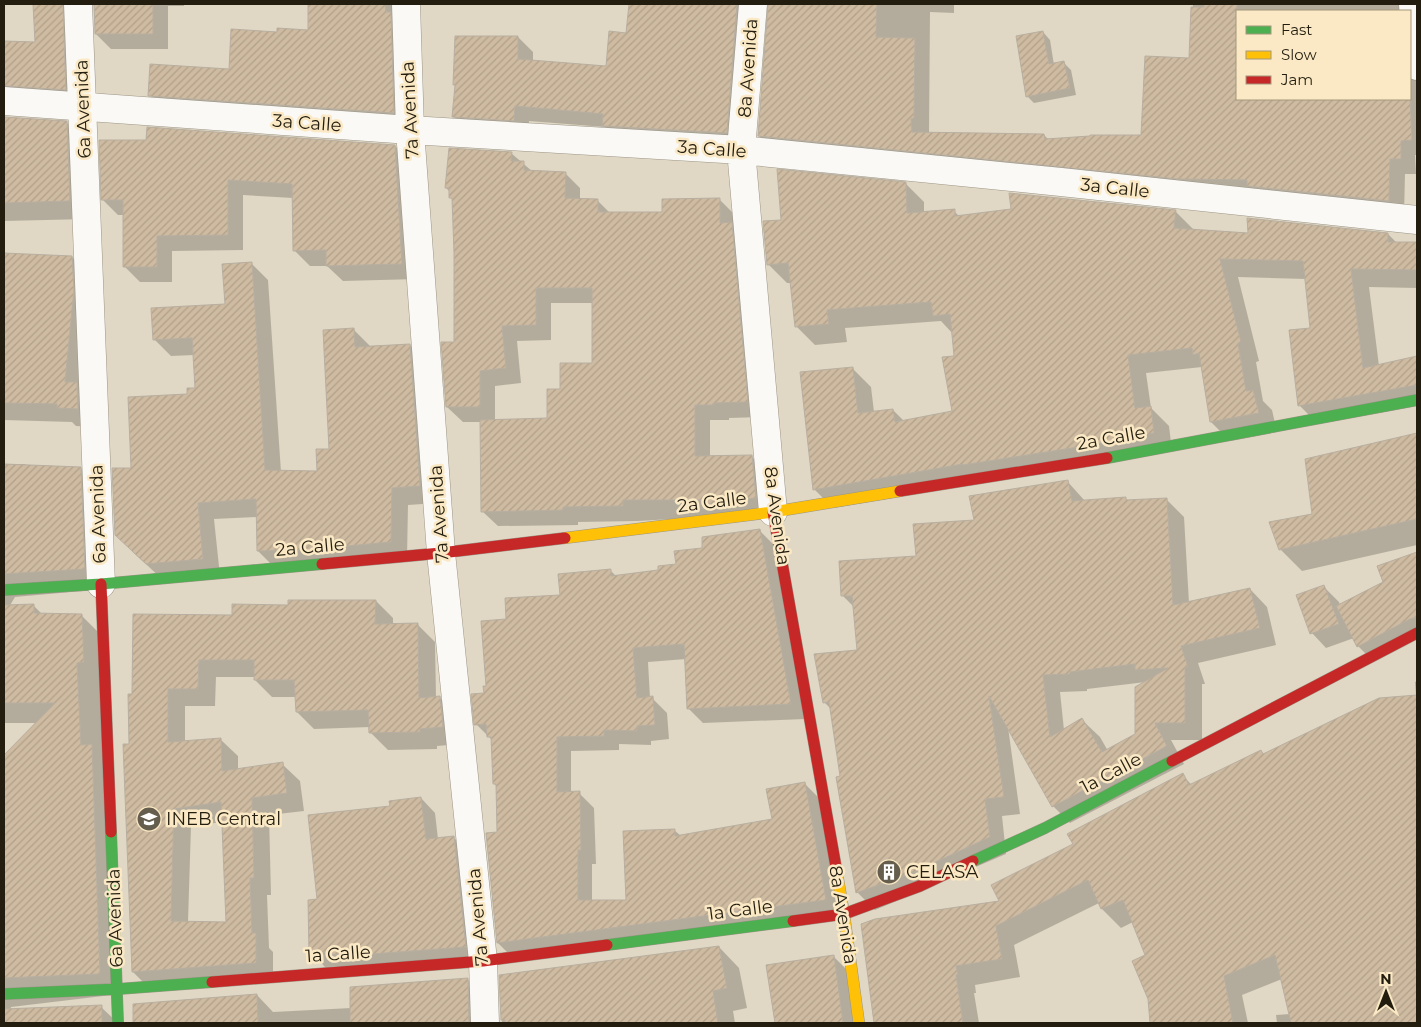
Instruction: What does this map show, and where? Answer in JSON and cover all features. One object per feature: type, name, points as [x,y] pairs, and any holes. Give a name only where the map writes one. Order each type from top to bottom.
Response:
[{"type":"main road","name":"2a Calle","points":[[4,590],[101,584],[441,553],[773,512],[1088,461],[1417,400]]},
{"type":"main road","name":"8a Avenida","points":[[773,512],[844,914],[859,1023]]},
{"type":"main road","name":"6a Avenida","points":[[101,584],[118,1023]]},
{"type":"main road","name":"1a Calle","points":[[4,994],[118,989],[483,961],[844,914],[920,886],[1045,828],[1417,634]]},
{"type":"street","name":"6a Avenida","points":[[78,4],[101,584]]},
{"type":"street","name":"7a Avenida","points":[[406,4],[410,130],[441,553],[483,961],[485,1023]]},
{"type":"street","name":"8a Avenida","points":[[753,4],[741,150],[773,512]]},
{"type":"street","points":[[1413,4],[1417,66]]},
{"type":"street","name":"3a Calle","points":[[4,101],[410,130],[741,150],[1417,220]]},
{"type":"building","points":[[33,4],[63,4],[66,90],[4,86],[4,41],[35,42]]},
{"type":"building","points":[[94,4],[153,4],[153,34],[95,34]]},
{"type":"building","points":[[308,4],[385,4],[386,12],[391,12],[394,113],[148,96],[150,64],[229,69],[231,29],[277,32],[277,28],[308,30]]},
{"type":"building","points":[[629,4],[737,4],[727,133],[602,126],[603,114],[515,106],[514,121],[452,117],[455,85],[453,85],[455,36],[518,36],[518,59],[606,66],[609,31],[626,33]]},
{"type":"building","points":[[768,4],[877,4],[876,37],[915,38],[914,118],[911,119],[912,132],[1044,134],[1045,139],[1090,135],[1141,135],[1145,56],[1189,58],[1191,7],[1204,7],[1204,4],[1237,4],[1236,100],[1410,100],[1412,140],[1401,141],[1401,159],[1390,159],[1389,201],[1247,186],[1247,180],[1177,179],[758,136]]},
{"type":"building","points":[[1043,31],[1049,64],[1064,61],[1070,88],[1026,97],[1016,36]]},
{"type":"building","points":[[4,117],[67,121],[70,201],[4,203]]},
{"type":"building","points":[[147,127],[395,145],[402,264],[326,266],[326,250],[293,251],[292,184],[228,180],[228,235],[157,236],[157,267],[123,267],[123,200],[101,200],[99,140],[146,140]]},
{"type":"building","points":[[449,148],[512,152],[511,161],[524,161],[524,170],[566,172],[565,198],[598,199],[598,212],[662,212],[662,199],[720,198],[720,223],[732,222],[748,402],[695,405],[695,456],[752,455],[756,498],[701,505],[701,500],[623,500],[623,506],[563,507],[563,510],[481,512],[480,420],[547,418],[547,389],[560,389],[560,363],[592,363],[592,288],[536,288],[536,325],[502,326],[506,368],[480,371],[480,407],[446,407],[441,342],[454,342],[452,198],[449,198],[449,188],[445,188]]},
{"type":"building","points":[[777,169],[906,182],[907,213],[955,209],[955,216],[1011,209],[1009,193],[1176,210],[1174,228],[1248,233],[1247,218],[1388,233],[1388,242],[1417,242],[1417,270],[1351,269],[1363,368],[1417,356],[1417,385],[1298,406],[1289,330],[1310,328],[1303,261],[1220,259],[1241,342],[1238,343],[1246,391],[1253,390],[1259,413],[1210,422],[1199,353],[1193,355],[1192,348],[1128,355],[1135,408],[1151,406],[1154,433],[813,490],[800,372],[853,367],[858,413],[893,409],[895,422],[952,411],[942,357],[954,356],[950,314],[933,316],[931,302],[827,310],[829,324],[795,327],[788,263],[767,265],[763,221],[781,220]]},
{"type":"building","points":[[4,253],[72,256],[74,290],[65,382],[77,382],[78,409],[57,408],[57,404],[4,403]]},
{"type":"building","points":[[252,262],[265,470],[317,471],[316,449],[329,449],[323,330],[354,328],[355,347],[410,344],[420,486],[392,488],[391,542],[304,550],[257,551],[256,499],[198,503],[203,559],[146,564],[115,535],[112,468],[131,468],[128,397],[187,394],[187,388],[195,388],[192,338],[153,340],[151,308],[225,304],[222,264]]},
{"type":"building","points":[[1417,433],[1417,519],[1279,550],[1269,522],[1312,514],[1305,459]]},
{"type":"building","points":[[4,464],[81,467],[85,569],[4,574]]},
{"type":"building","points":[[1068,480],[1072,501],[1126,497],[1126,500],[1167,498],[1173,605],[1250,588],[1260,628],[1181,646],[1188,667],[1185,667],[1185,723],[1155,723],[1167,746],[1052,807],[989,696],[1004,797],[985,799],[990,837],[914,872],[856,893],[836,777],[840,776],[829,702],[823,703],[814,654],[857,650],[852,596],[841,596],[839,561],[916,556],[913,524],[974,520],[969,496]],"holes":[[[1135,664],[1135,670],[1168,668],[1135,687],[1135,734],[1102,752],[1082,718],[1050,737],[1043,675],[1070,674],[1070,672]]]},
{"type":"building","points":[[760,529],[791,704],[687,709],[684,644],[633,648],[637,698],[653,696],[655,725],[637,726],[637,731],[604,730],[604,736],[557,737],[557,792],[580,791],[581,850],[578,850],[578,900],[626,900],[623,831],[675,829],[675,836],[772,819],[766,789],[805,782],[826,900],[497,943],[486,833],[497,832],[496,784],[493,784],[491,737],[487,737],[486,724],[474,725],[471,694],[484,693],[483,686],[486,686],[481,621],[506,619],[505,598],[560,595],[558,574],[611,569],[611,576],[658,570],[658,566],[676,564],[674,551],[702,548],[702,537]]},
{"type":"building","points":[[1417,552],[1417,617],[1357,647],[1336,606],[1383,582],[1377,566]]},
{"type":"building","points":[[1324,585],[1339,624],[1310,634],[1296,595]]},
{"type":"building","points":[[288,600],[376,600],[375,624],[418,623],[419,698],[440,696],[443,727],[420,729],[420,732],[369,733],[368,710],[296,712],[294,680],[254,680],[254,660],[199,660],[198,689],[168,689],[168,742],[221,738],[222,771],[283,762],[287,793],[252,798],[254,878],[250,878],[252,933],[256,933],[256,963],[132,972],[123,744],[129,744],[128,694],[132,694],[133,614],[232,615],[232,604],[288,605]],"holes":[[[221,802],[226,922],[171,921],[174,809]]]},
{"type":"building","points":[[34,604],[34,613],[82,614],[84,662],[77,663],[81,745],[92,744],[100,974],[4,978],[4,755],[55,703],[4,703],[4,605]]},
{"type":"building","points":[[1417,695],[1417,1023],[1291,1023],[1275,955],[1224,976],[1233,1023],[1150,1023],[1148,999],[1132,961],[1145,955],[1123,900],[1101,909],[1088,880],[996,926],[1002,959],[956,966],[963,1023],[874,1023],[861,924],[875,919],[999,901],[991,885],[1073,844],[1067,834],[1183,773],[1189,785],[1261,750],[1263,754],[1379,698]]},
{"type":"building","points":[[421,797],[426,839],[454,836],[466,947],[345,956],[345,954],[328,955],[327,952],[309,953],[308,900],[317,899],[308,815],[390,806],[389,801]]},
{"type":"building","points":[[719,946],[727,988],[713,991],[718,1023],[505,1023],[505,1020],[501,1020],[499,975]]},
{"type":"building","points":[[834,955],[843,1023],[775,1023],[766,965]]},
{"type":"building","points":[[468,978],[469,1022],[350,1023],[350,987]]},
{"type":"building","points":[[257,994],[258,1023],[133,1023],[133,1004]]},
{"type":"building","points":[[102,1005],[102,1023],[4,1023],[4,1009]]},
{"type":"traffic: fast","points":[[1107,458],[1417,400]]},
{"type":"traffic: fast","points":[[4,590],[101,584],[322,564]]},
{"type":"traffic: fast","points":[[973,861],[1045,828],[1172,761]]},
{"type":"traffic: fast","points":[[111,832],[118,1023]]},
{"type":"traffic: fast","points":[[607,945],[793,921]]},
{"type":"traffic: fast","points":[[4,994],[118,989],[212,982]]},
{"type":"traffic: slow","points":[[565,538],[773,512],[900,491]]},
{"type":"traffic: slow","points":[[836,867],[859,1023]]},
{"type":"traffic: jam","points":[[900,491],[1107,458]]},
{"type":"traffic: jam","points":[[773,512],[836,867]]},
{"type":"traffic: jam","points":[[322,564],[441,553],[565,538]]},
{"type":"traffic: jam","points":[[101,584],[111,832]]},
{"type":"traffic: jam","points":[[1172,761],[1417,633]]},
{"type":"traffic: jam","points":[[793,921],[844,914],[920,886],[973,861]]},
{"type":"traffic: jam","points":[[212,982],[483,961],[607,945]]},
{"type":"place","name":"INEB Central","points":[[149,819]]},
{"type":"place","name":"CELASA","points":[[889,872]]}]
